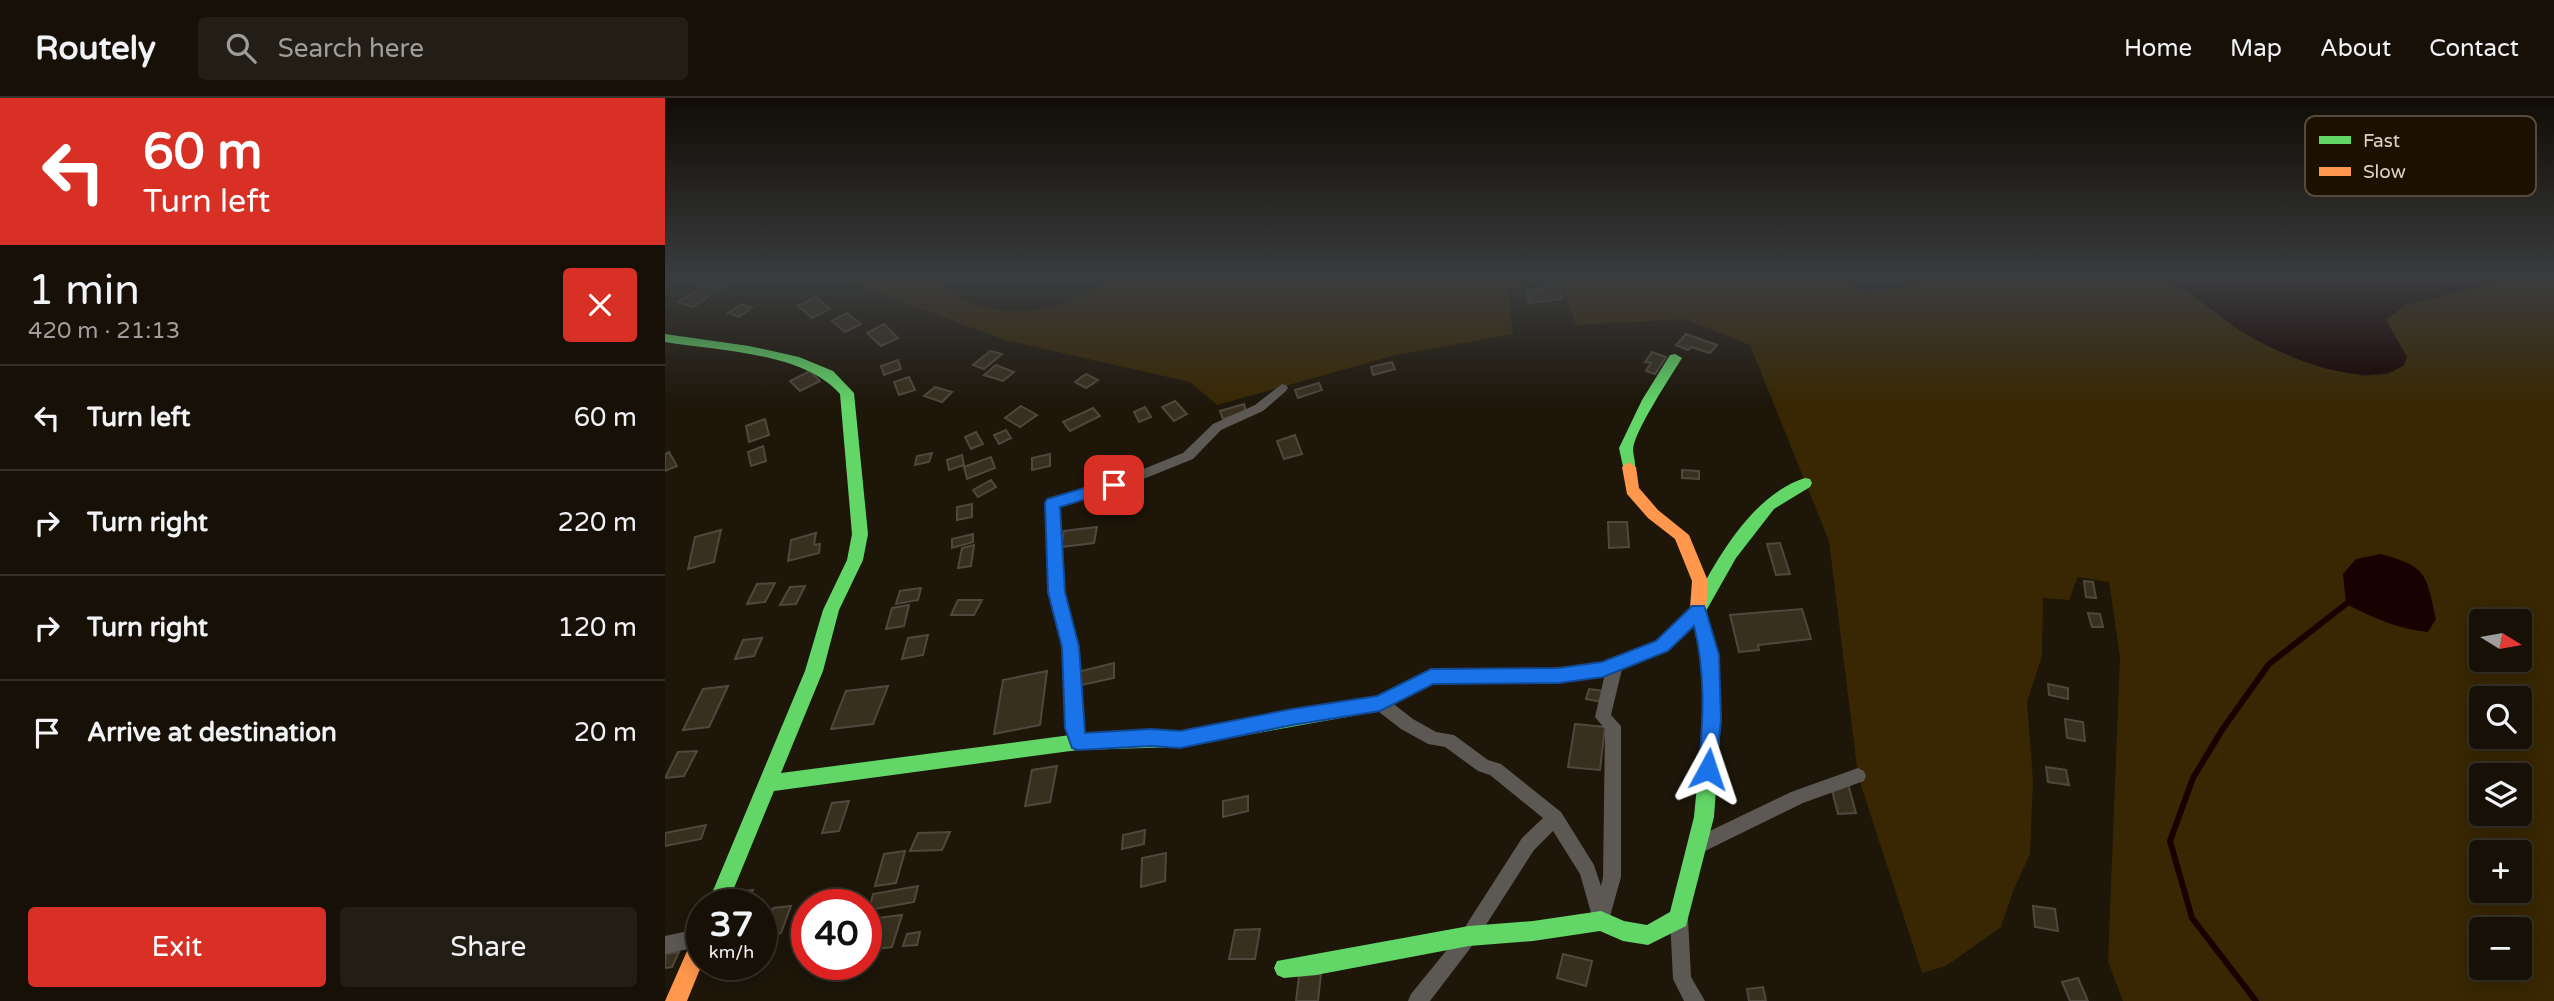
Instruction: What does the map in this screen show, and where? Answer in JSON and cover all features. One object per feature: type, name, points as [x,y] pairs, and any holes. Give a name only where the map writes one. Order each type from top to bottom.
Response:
[{"type":"street","points":[[665,338],[820,370],[837,381],[847,393],[860,534],[855,560],[831,610],[814,671],[724,889]]},
{"type":"street","points":[[1675,358],[1649,400],[1626,448],[1632,490],[1653,514],[1681,535],[1700,581],[1698,611],[1710,655],[1712,720],[1704,817],[1679,919],[1682,979],[1695,1001]]},
{"type":"street","points":[[1078,742],[1074,728],[1070,647],[1056,592],[1052,503],[1131,479],[1188,456],[1217,427],[1259,408],[1282,388]]},
{"type":"street","points":[[769,783],[1078,742],[1180,739],[1380,703],[1431,677],[1559,676],[1603,670],[1662,646],[1698,611],[1730,554],[1769,505],[1805,483]]},
{"type":"street","points":[[1601,921],[1612,877],[1614,816],[1613,726],[1603,717],[1615,665]]},
{"type":"street","points":[[1380,703],[1407,724],[1434,738],[1448,740],[1484,766],[1495,769],[1555,818],[1588,871],[1601,921]]},
{"type":"street","points":[[1699,845],[1789,800],[1831,782],[1858,776]]},
{"type":"street","points":[[1418,1001],[1469,936],[1528,844],[1555,818]]},
{"type":"street","points":[[1284,968],[1316,965],[1469,936],[1601,921],[1623,931],[1648,935],[1679,919]]},
{"type":"street","points":[[665,945],[686,941]]},
{"type":"street","points":[[675,1001],[686,975]]},
{"type":"shaded area","points":[[954,321],[1512,321],[1513,334],[1396,355],[1217,405],[1190,382],[1005,340]]},
{"type":"shaded area","points":[[1575,321],[1646,321],[1576,325]]},
{"type":"shaded area","points":[[1690,321],[2227,321],[2259,341],[2321,367],[2364,376],[2389,374],[2404,365],[2387,321],[2554,321],[2554,1001],[2123,1001],[2108,961],[2120,657],[2109,582],[2078,577],[2069,600],[2043,598],[2042,656],[2027,702],[2033,780],[2030,854],[2013,891],[2001,927],[1946,966],[1922,973],[1858,776],[1829,541],[1750,345]]},
{"type":"shaded area","points":[[2227,321],[2387,321],[2407,357],[2404,365],[2386,373],[2365,375],[2341,372],[2292,357]]},
{"type":"shaded area","points":[[2381,554],[2408,563],[2422,574],[2430,591],[2436,619],[2428,632],[2395,625],[2346,604],[2343,574],[2356,559]]},
{"type":"building","points":[[832,321],[857,321],[861,324],[845,332]]},
{"type":"building","points":[[884,324],[898,338],[881,346],[867,333]]},
{"type":"building","points":[[1686,334],[1717,345],[1710,353],[1691,347],[1688,350],[1676,345]]},
{"type":"building","points":[[990,351],[1002,354],[984,369],[973,365]]},
{"type":"building","points":[[1652,352],[1666,357],[1655,374],[1646,371],[1651,363],[1645,362]]},
{"type":"building","points":[[898,360],[901,369],[884,375],[881,366]]},
{"type":"building","points":[[1392,362],[1395,369],[1373,375],[1371,367]]},
{"type":"building","points":[[996,365],[1014,372],[1003,381],[984,375]]},
{"type":"building","points":[[810,371],[820,381],[800,391],[790,381]]},
{"type":"building","points":[[1086,374],[1098,380],[1086,388],[1075,382]]},
{"type":"building","points":[[909,377],[915,390],[899,395],[894,382]]},
{"type":"building","points":[[1319,383],[1322,390],[1298,398],[1295,390]]},
{"type":"building","points":[[935,387],[952,392],[942,402],[924,396]]},
{"type":"building","points":[[1175,401],[1187,414],[1174,421],[1162,407]]},
{"type":"building","points":[[1244,404],[1246,412],[1223,419],[1220,411]]},
{"type":"building","points":[[1021,406],[1037,415],[1020,427],[1005,418]]},
{"type":"building","points":[[1145,407],[1151,417],[1139,422],[1134,412]]},
{"type":"building","points":[[1093,408],[1100,416],[1070,431],[1063,422]]},
{"type":"building","points":[[765,419],[769,435],[749,442],[746,426]]},
{"type":"building","points":[[1006,430],[1011,438],[999,444],[994,435]]},
{"type":"building","points":[[976,432],[983,444],[971,449],[965,437]]},
{"type":"building","points":[[1295,435],[1302,454],[1284,459],[1277,441]]},
{"type":"building","points":[[763,446],[766,461],[751,466],[748,452]]},
{"type":"building","points":[[669,452],[677,466],[665,471],[665,454]]},
{"type":"building","points":[[932,453],[929,462],[915,465],[917,456]]},
{"type":"building","points":[[1050,454],[1050,466],[1032,470],[1032,458]]},
{"type":"building","points":[[962,455],[964,465],[949,470],[947,460]]},
{"type":"building","points":[[991,457],[995,468],[967,479],[964,467]]},
{"type":"building","points":[[1682,470],[1699,471],[1699,479],[1682,478]]},
{"type":"building","points":[[991,480],[996,487],[978,497],[973,490]]},
{"type":"building","points":[[972,504],[972,517],[957,520],[957,507]]},
{"type":"building","points":[[1608,522],[1627,522],[1629,547],[1609,548]]},
{"type":"building","points":[[1097,527],[1094,543],[1061,547],[1064,531]]},
{"type":"building","points":[[721,530],[714,562],[688,569],[695,537]]},
{"type":"building","points":[[816,533],[814,545],[820,544],[819,553],[788,561],[791,540]]},
{"type":"building","points":[[973,534],[973,542],[952,548],[952,539]]},
{"type":"building","points":[[1780,543],[1790,574],[1776,575],[1767,544]]},
{"type":"building","points":[[974,545],[971,566],[958,568],[962,548]]},
{"type":"building","points":[[2084,581],[2093,582],[2096,598],[2086,597]]},
{"type":"building","points":[[775,583],[765,602],[747,604],[757,584]]},
{"type":"building","points":[[805,586],[796,604],[780,605],[790,587]]},
{"type":"building","points":[[921,588],[918,600],[896,604],[900,591]]},
{"type":"building","points":[[958,600],[982,600],[974,615],[951,615]]},
{"type":"building","points":[[909,605],[904,626],[886,629],[892,608]]},
{"type":"building","points":[[1802,609],[1811,639],[1758,645],[1759,650],[1739,652],[1730,615]]},
{"type":"building","points":[[2088,613],[2100,614],[2103,627],[2092,627]]},
{"type":"building","points":[[928,635],[923,655],[902,659],[908,638]]},
{"type":"building","points":[[762,638],[754,656],[735,659],[743,640]]},
{"type":"building","points":[[1114,663],[1114,678],[1072,687],[1073,673]]},
{"type":"building","points":[[1047,671],[1040,725],[994,734],[1003,680]]},
{"type":"building","points":[[2048,684],[2068,688],[2068,699],[2049,695]]},
{"type":"building","points":[[728,686],[709,727],[683,730],[703,689]]},
{"type":"building","points":[[888,686],[873,724],[831,729],[846,691]]},
{"type":"building","points":[[1589,689],[1604,691],[1602,702],[1586,699]]},
{"type":"building","points":[[2065,719],[2083,722],[2085,741],[2067,738]]},
{"type":"building","points":[[1575,724],[1605,727],[1600,770],[1568,767]]},
{"type":"building","points":[[697,751],[684,776],[665,778],[678,752]]},
{"type":"building","points":[[1057,766],[1050,802],[1025,806],[1032,770]]},
{"type":"building","points":[[2046,767],[2066,770],[2069,785],[2048,782]]},
{"type":"building","points":[[1848,784],[1856,813],[1838,814],[1831,786]]},
{"type":"building","points":[[1248,796],[1248,811],[1223,817],[1223,801]]},
{"type":"building","points":[[849,801],[839,831],[822,833],[832,803]]},
{"type":"building","points":[[706,825],[701,839],[665,846],[665,833]]},
{"type":"building","points":[[1145,830],[1144,844],[1122,849],[1123,835]]},
{"type":"building","points":[[950,832],[942,850],[910,851],[918,833]]},
{"type":"building","points":[[905,851],[896,883],[875,886],[884,854]]},
{"type":"building","points":[[1166,853],[1165,881],[1141,887],[1142,858]]},
{"type":"building","points":[[918,886],[914,902],[882,908],[882,892]]},
{"type":"building","points":[[791,906],[781,933],[777,933],[777,908]]},
{"type":"building","points":[[2033,906],[2055,909],[2058,931],[2035,927]]},
{"type":"building","points":[[902,915],[892,947],[882,948],[882,918]]},
{"type":"building","points":[[1260,929],[1255,959],[1229,959],[1235,930]]},
{"type":"building","points":[[920,932],[917,945],[903,946],[907,934]]},
{"type":"building","points":[[679,952],[672,967],[665,968],[666,954]]},
{"type":"building","points":[[1563,954],[1592,961],[1586,986],[1557,978]]},
{"type":"building","points":[[1321,974],[1318,1001],[1296,1001],[1299,976]]},
{"type":"building","points":[[2078,978],[2088,1001],[2070,1001],[2062,982]]},
{"type":"building","points":[[1763,987],[1766,1001],[1749,1001],[1747,989]]},
{"type":"waterway","points":[[2256,1001],[2192,918],[2170,841],[2193,778],[2222,730],[2269,664],[2346,604]]},
{"type":"traffic: fast","points":[[665,338],[794,360],[828,374],[847,393],[860,534],[855,560],[831,610],[814,671],[724,889]]},
{"type":"traffic: fast","points":[[1629,467],[1626,448],[1649,400],[1675,358]]},
{"type":"traffic: fast","points":[[1284,968],[1316,965],[1469,936],[1533,931],[1601,921],[1623,931],[1648,935],[1679,919],[1704,817],[1712,721],[1710,655],[1698,611],[1730,554],[1769,505],[1805,483]]},
{"type":"traffic: fast","points":[[769,783],[1078,742],[1180,739],[1380,703],[1432,677],[1543,676]]},
{"type":"traffic: slow","points":[[1543,676],[1603,670],[1662,646],[1698,611],[1700,581],[1681,535],[1653,514],[1632,490],[1629,467]]},
{"type":"traffic: slow","points":[[676,1001],[686,978]]},
{"type":"route","points":[[1114,485],[1052,503],[1056,542],[1056,592],[1070,647],[1074,728],[1078,742],[1180,739],[1380,703],[1431,677],[1464,674],[1559,676],[1603,670],[1662,646],[1698,611],[1710,655],[1712,720],[1708,769]]}]
